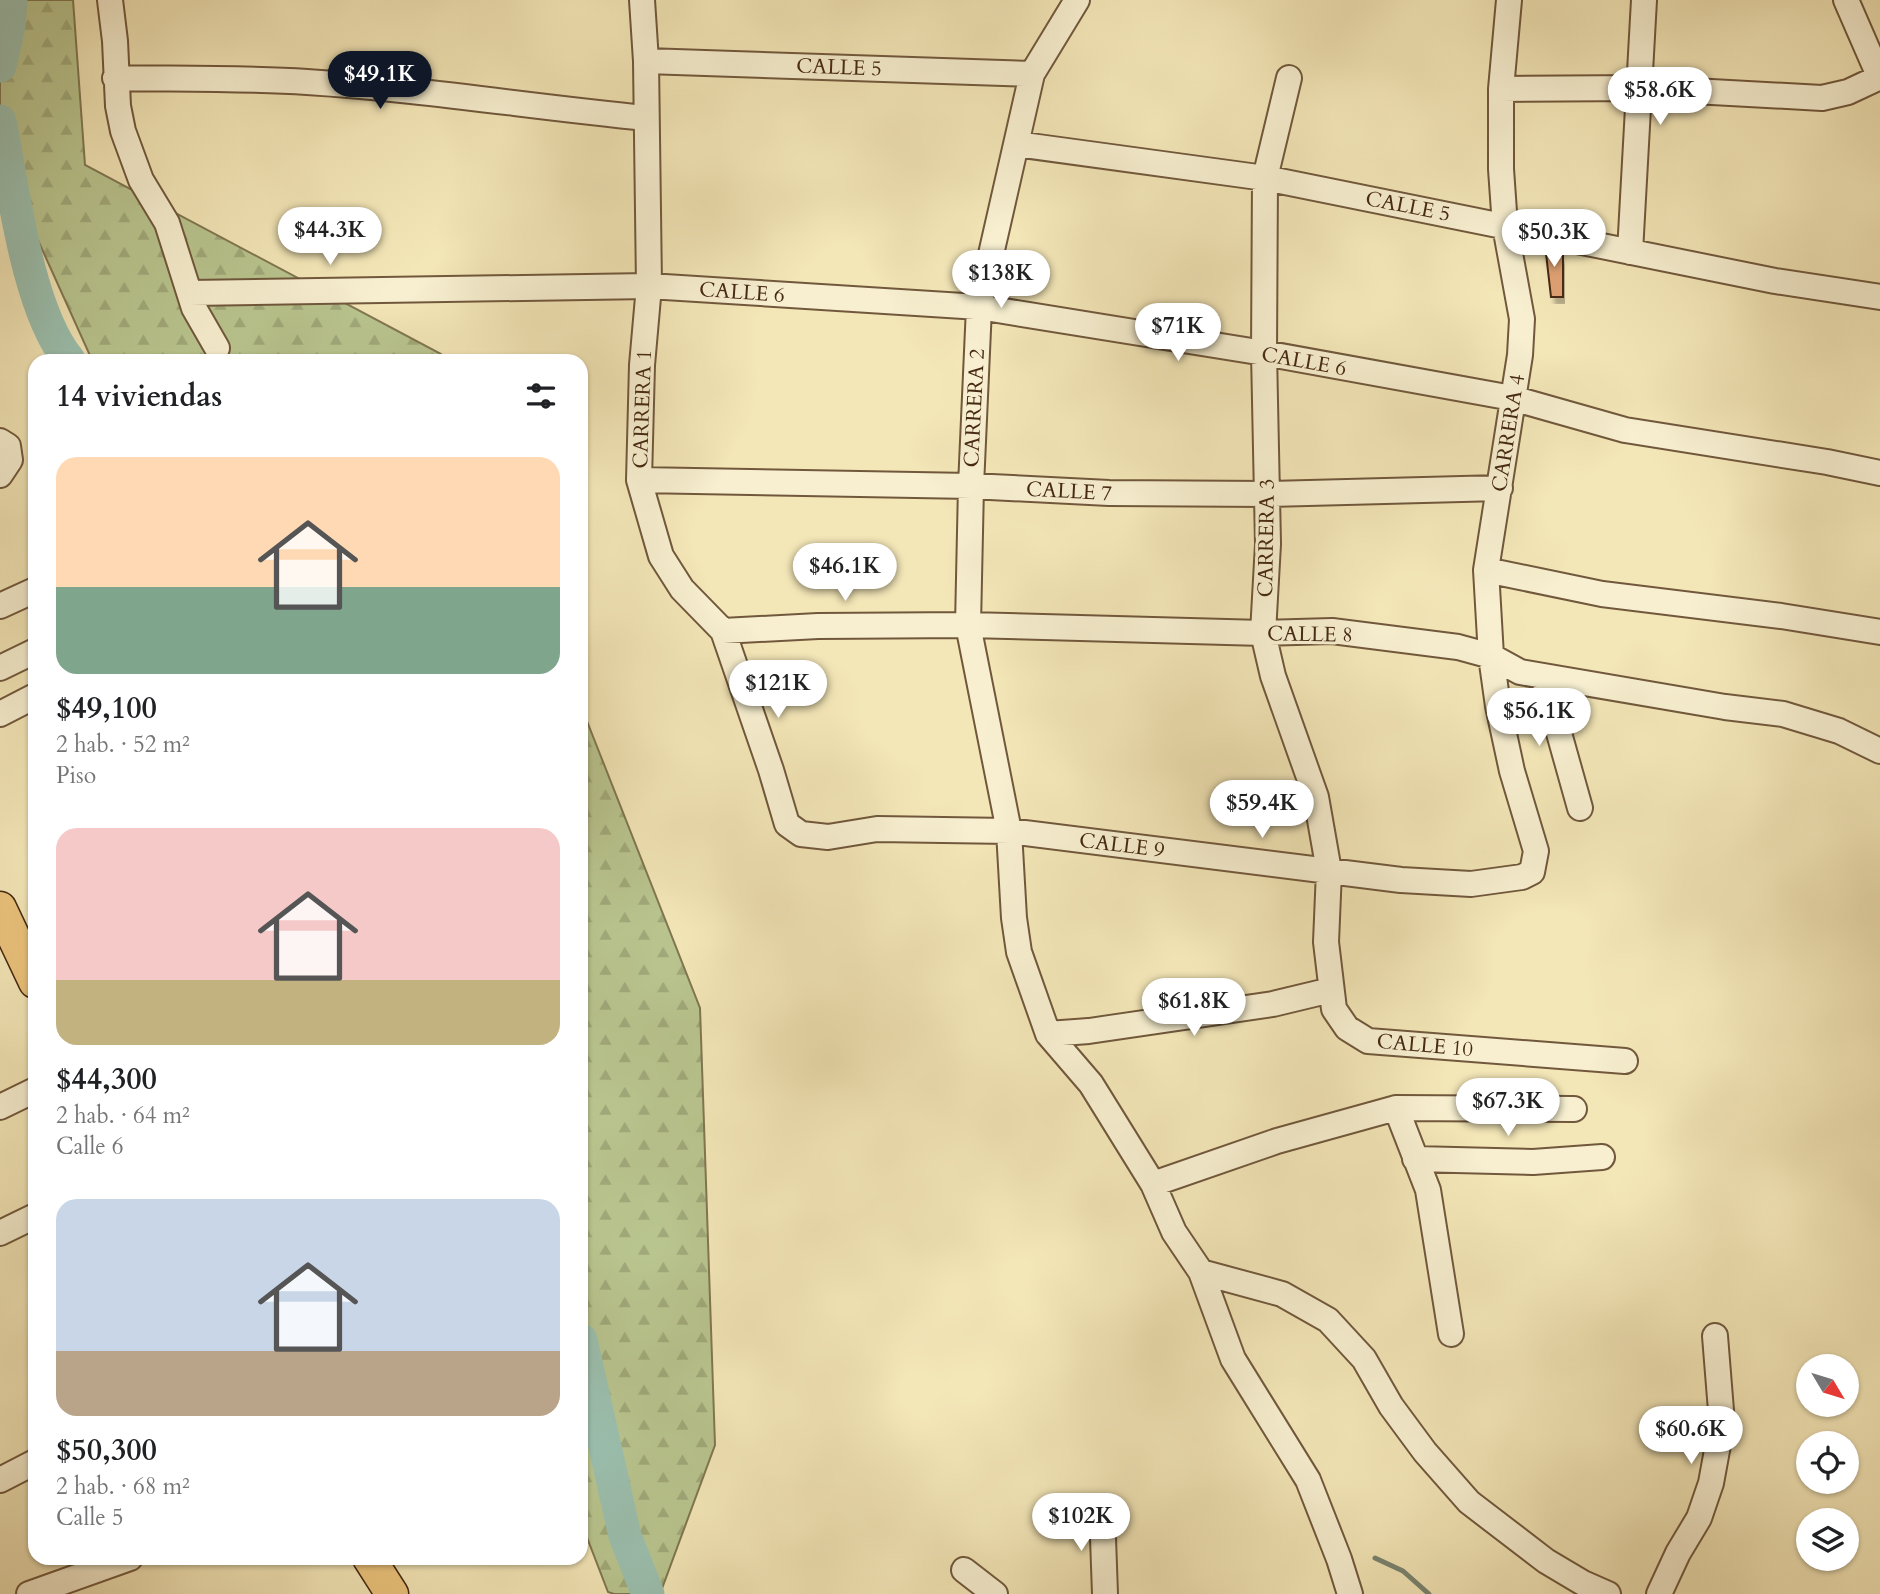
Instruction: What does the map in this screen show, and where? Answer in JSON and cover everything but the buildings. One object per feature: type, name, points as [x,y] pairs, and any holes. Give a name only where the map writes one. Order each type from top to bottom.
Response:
[{"type":"main road","points":[[0,908],[28,967]]},
{"type":"main road","points":[[373,1565],[392,1594]]},
{"type":"street","points":[[110,0],[123,131],[141,180],[167,223],[194,308],[217,348]]},
{"type":"street","name":"CARRERA 1","points":[[642,0],[646,61],[649,286],[640,406],[639,480],[661,555],[682,589],[723,631],[787,824]]},
{"type":"street","name":"CARRERA 2","points":[[1048,1034],[1019,952],[1014,918],[1009,831],[968,625],[971,486],[979,307],[1032,74],[1077,0]]},
{"type":"street","name":"CARRERA 4","points":[[1509,0],[1501,89],[1501,169],[1505,226],[1522,319],[1520,355],[1486,570],[1491,656],[1498,706],[1511,771],[1536,852],[1534,862]]},
{"type":"street","points":[[1630,252],[1644,0]]},
{"type":"street","points":[[1501,89],[1639,88],[1822,98],[1848,92],[1880,77],[1846,0]]},
{"type":"street","name":"CALLE 5","points":[[646,61],[1032,74]]},
{"type":"street","points":[[116,78],[306,82],[478,97],[646,118]]},
{"type":"street","name":"CARRERA 3","points":[[1289,78],[1265,178],[1264,353],[1268,544],[1263,633],[1273,676],[1316,797],[1329,872],[1326,942],[1331,990]]},
{"type":"street","name":"CALLE 5","points":[[1016,144],[1265,178],[1775,281],[1880,296]]},
{"type":"street","name":"CALLE 6","points":[[190,293],[649,286],[979,307],[1264,353],[1512,398],[1625,430],[1880,473]]},
{"type":"street","points":[[0,441],[8,446],[10,460],[0,475]]},
{"type":"street","name":"CALLE 7","points":[[639,480],[971,486],[1109,493],[1268,494],[1500,488]]},
{"type":"street","points":[[1486,570],[1602,594],[1880,632]]},
{"type":"street","points":[[0,606],[28,593]]},
{"type":"street","name":"CALLE 8","points":[[723,631],[818,626],[968,625],[1263,633],[1332,631],[1445,645],[1491,656],[1520,672],[1725,707],[1783,714],[1839,731],[1880,751]]},
{"type":"street","points":[[0,668],[28,654]]},
{"type":"street","points":[[1543,676],[1580,808]]},
{"type":"street","points":[[0,714],[28,700]]},
{"type":"street","name":"CALLE 9","points":[[787,824],[801,834],[828,837],[877,829],[1009,831],[1329,872],[1471,884],[1522,877],[1532,872],[1534,862]]},
{"type":"street","points":[[1048,1034],[1089,1031],[1273,1004],[1331,990]]},
{"type":"street","name":"CALLE 10","points":[[1331,990],[1334,1009],[1347,1028],[1368,1041],[1625,1061]]},
{"type":"street","points":[[1048,1034],[1091,1084],[1153,1184],[1174,1233],[1201,1272],[1233,1359],[1308,1480],[1350,1594]]},
{"type":"street","points":[[0,1107],[28,1093]]},
{"type":"street","points":[[1153,1184],[1277,1142],[1396,1108],[1574,1110]]},
{"type":"street","points":[[1396,1108],[1428,1190],[1451,1334]]},
{"type":"street","points":[[1415,1159],[1533,1162],[1602,1157]]},
{"type":"street","points":[[0,1233],[28,1219]]},
{"type":"street","points":[[1201,1272],[1282,1294],[1328,1320],[1364,1359],[1391,1406],[1425,1452],[1469,1502],[1546,1561],[1608,1594]]},
{"type":"street","points":[[1659,1594],[1678,1553],[1699,1518],[1711,1483],[1722,1423],[1715,1336]]},
{"type":"street","points":[[0,1479],[28,1465]]},
{"type":"street","points":[[1102,1510],[1105,1594]]},
{"type":"street","points":[[29,1594],[110,1565]]},
{"type":"street","points":[[964,1570],[995,1594]]},
{"type":"green space","points":[[0,0],[73,0],[85,165],[441,354],[89,354],[0,156]]},
{"type":"green space","points":[[588,724],[700,1008],[715,1445],[660,1594],[608,1592],[588,1540]]},
{"type":"waterway","points":[[0,66],[9,26],[11,0]]},
{"type":"waterway","points":[[0,121],[16,212],[32,279],[42,310],[65,354]]},
{"type":"waterway","points":[[588,1371],[625,1536],[648,1594]]},
{"type":"waterway","points":[[1375,1558],[1403,1571],[1429,1594]]}]
